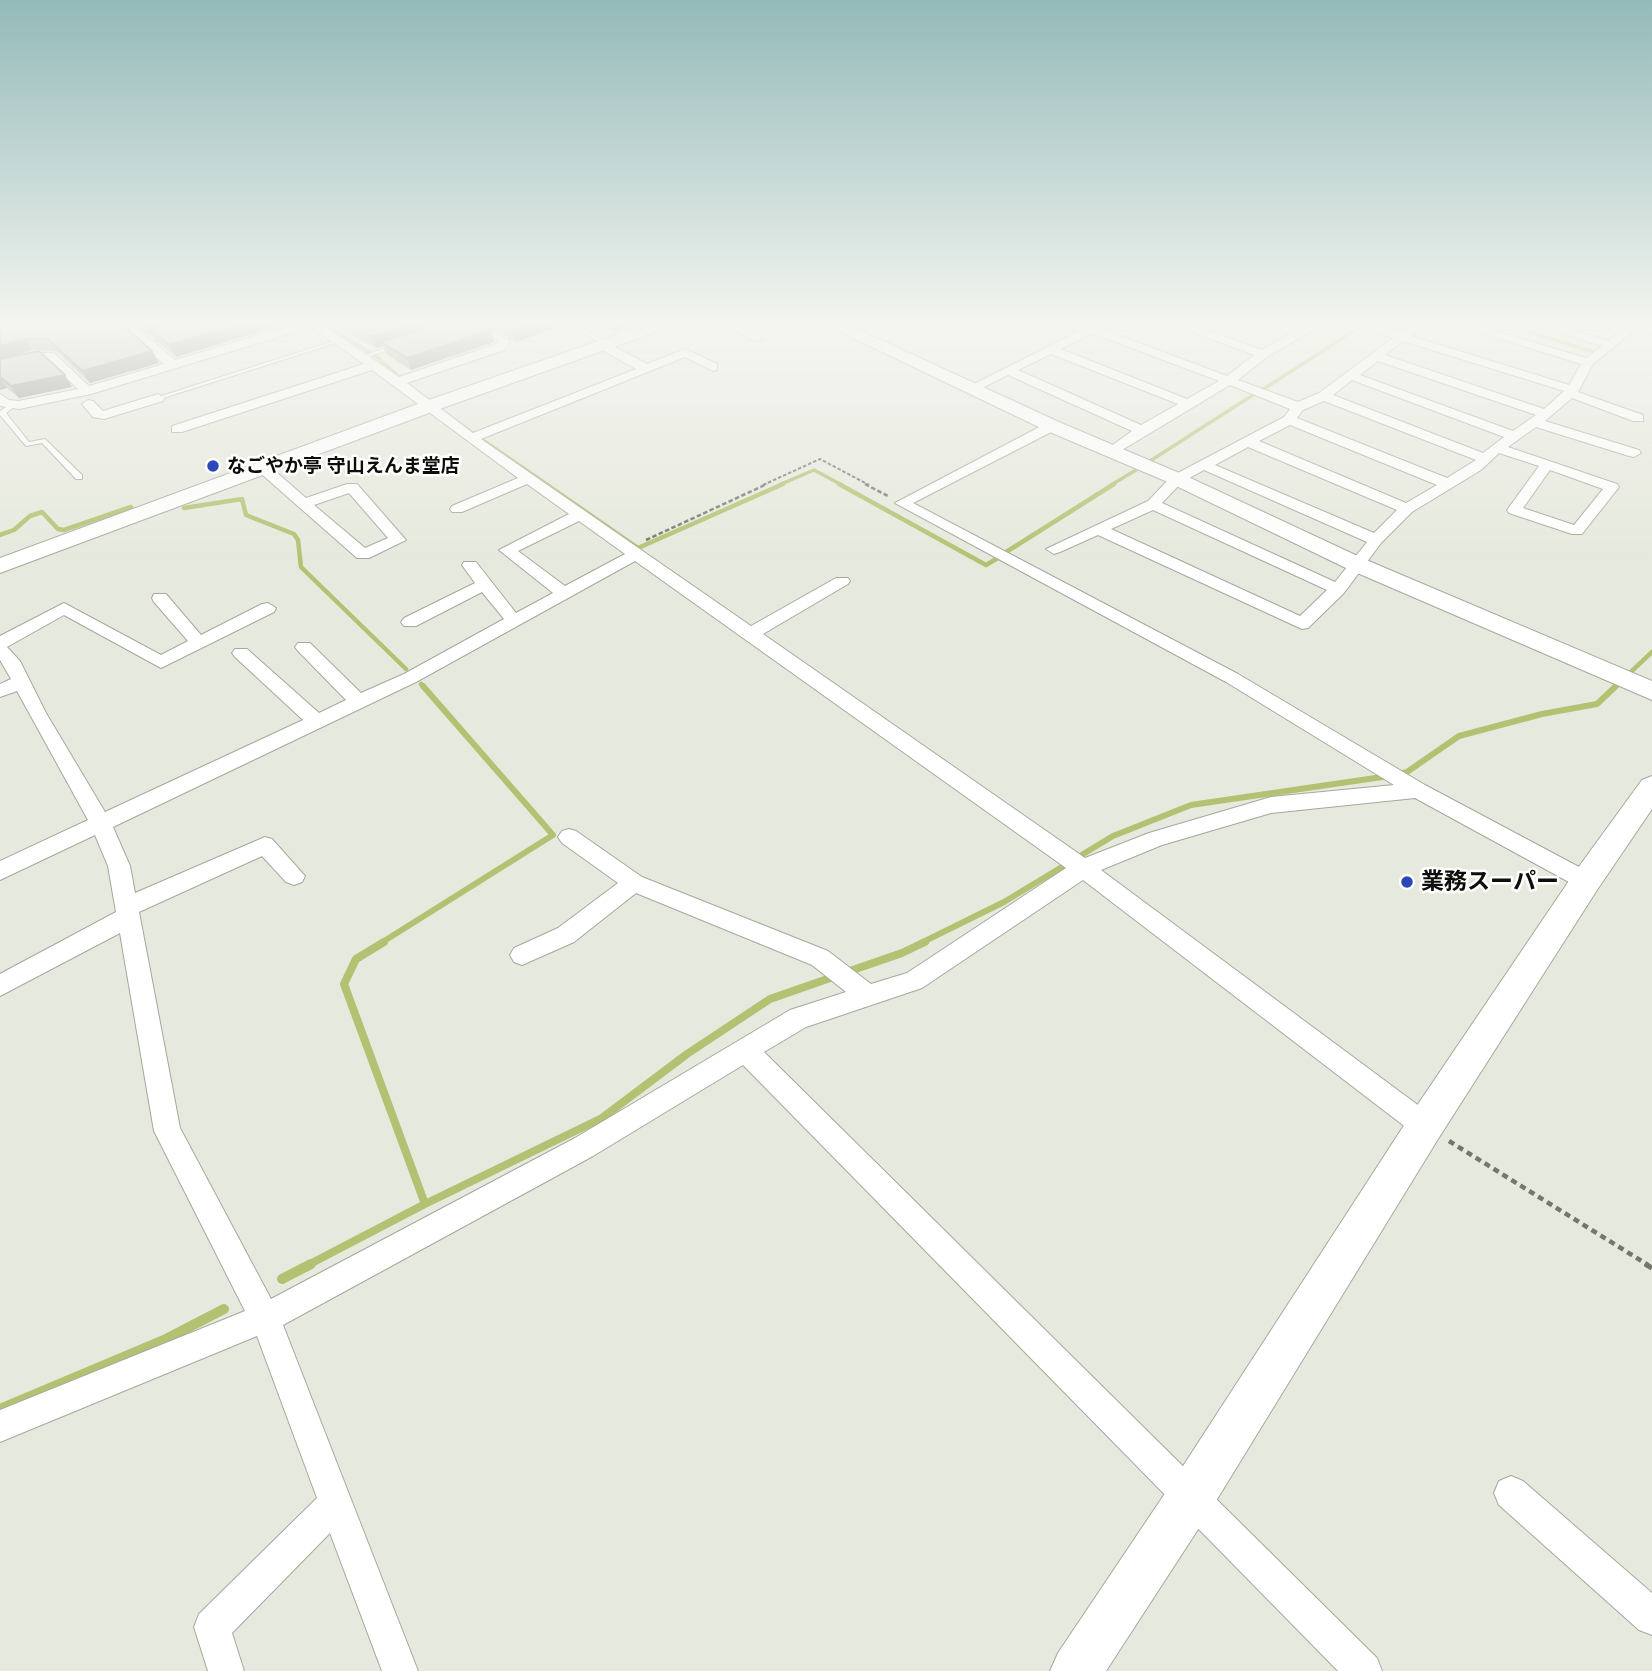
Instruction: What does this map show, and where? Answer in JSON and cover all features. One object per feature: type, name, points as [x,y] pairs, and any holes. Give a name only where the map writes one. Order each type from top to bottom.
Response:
[{"type":"street","points":[[3,402],[40,402]]},
{"type":"street","points":[[90,402],[98,414],[104,415],[145,402]]},
{"type":"street","points":[[177,429],[250,402]]},
{"type":"street","points":[[425,402],[581,514],[637,549],[751,634],[1083,868],[1425,1126]]},
{"type":"street","points":[[0,566],[441,402]]},
{"type":"street","points":[[475,436],[562,402]]},
{"type":"street","points":[[1001,402],[1177,479],[1356,564],[1645,688]]},
{"type":"street","points":[[1079,402],[1142,430]]},
{"type":"street","points":[[1285,402],[1298,407]]},
{"type":"street","points":[[1054,549],[1101,530],[1153,504],[1177,479],[1289,420],[1298,407],[1310,402]]},
{"type":"street","points":[[1339,402],[1486,459]]},
{"type":"street","points":[[1423,402],[1515,436]]},
{"type":"street","points":[[1498,402],[1634,453]]},
{"type":"street","points":[[1101,530],[1303,624],[1338,589],[1376,540],[1407,509],[1486,459],[1560,402]]},
{"type":"street","points":[[1597,402],[1638,418]]},
{"type":"street","points":[[1112,452],[1186,403]]},
{"type":"street","points":[[1289,420],[1448,484]]},
{"type":"street","points":[[902,503],[1052,426]]},
{"type":"street","points":[[1248,442],[1407,509]]},
{"type":"street","points":[[1497,448],[1547,464],[1612,487],[1577,531],[1514,510],[1547,464]]},
{"type":"street","points":[[1204,465],[1376,540]]},
{"type":"street","points":[[263,468],[304,504],[363,555],[398,540],[352,487],[304,504]]},
{"type":"street","points":[[457,509],[530,478]]},
{"type":"street","points":[[902,503],[1232,678],[1418,790],[1586,881]]},
{"type":"street","points":[[1153,504],[1338,589]]},
{"type":"street","points":[[564,593],[507,550],[581,514]]},
{"type":"street","points":[[0,872],[100,822],[410,678],[564,593],[637,549]]},
{"type":"street","points":[[470,565],[514,621]]},
{"type":"street","points":[[751,634],[842,581]]},
{"type":"street","points":[[410,622],[485,584]]},
{"type":"street","points":[[160,598],[199,643]]},
{"type":"street","points":[[0,643],[64,608],[161,662],[268,608]]},
{"type":"street","points":[[304,647],[359,702]]},
{"type":"street","points":[[0,650],[11,661],[11,686],[100,822],[120,866],[167,1131],[265,1318],[400,1671]]},
{"type":"street","points":[[241,653],[317,722]]},
{"type":"street","points":[[1076,1671],[1191,1497],[1425,1126],[1586,881],[1652,787]]},
{"type":"street","points":[[0,1426],[265,1318],[584,1147],[799,1018],[914,981],[1083,868],[1156,839],[1271,804],[1418,790]]},
{"type":"street","points":[[569,836],[634,884],[820,958],[868,996]]},
{"type":"street","points":[[0,986],[127,912],[265,845],[293,876]]},
{"type":"street","points":[[522,956],[566,935],[634,884]]},
{"type":"street","points":[[745,1050],[1364,1671]]},
{"type":"street","points":[[1511,1493],[1652,1617]]},
{"type":"street","points":[[226,1671],[212,1627],[335,1504]]},
{"type":"lane","points":[[15,404],[1,413],[28,445],[43,440],[79,477]]},
{"type":"path","points":[[637,549],[820,459],[902,503]]},
{"type":"path","points":[[1425,1126],[1652,1268]]},
{"type":"waterway","points":[[1150,461],[1242,402]]},
{"type":"waterway","points":[[464,427],[548,485]]},
{"type":"waterway","points":[[779,485],[814,470],[842,485]]},
{"type":"waterway","points":[[1111,485],[1136,470]]},
{"type":"waterway","points":[[546,484],[638,548],[783,484]]},
{"type":"waterway","points":[[839,484],[986,565],[998,558]]},
{"type":"waterway","points":[[1003,554],[1114,484]]},
{"type":"waterway","points":[[184,508],[242,499],[246,515],[294,534],[298,540],[301,567],[406,669]]},
{"type":"waterway","points":[[0,535],[14,530],[30,516],[42,512],[58,529],[64,530],[131,507]]},
{"type":"waterway","points":[[1614,688],[1652,652]]},
{"type":"waterway","points":[[421,684],[424,688]]},
{"type":"waterway","points":[[381,943],[553,835],[423,686]]},
{"type":"waterway","points":[[1400,774],[1407,772],[1459,736],[1542,714],[1597,704],[1616,686]]},
{"type":"waterway","points":[[921,943],[1004,902],[1113,836],[1191,805],[1389,776]]},
{"type":"waterway","points":[[384,942],[356,959],[344,984],[425,1204]]},
{"type":"waterway","points":[[847,972],[925,942]]},
{"type":"waterway","points":[[425,1204],[602,1118],[687,1054],[770,999],[836,976]]},
{"type":"waterway","points":[[308,1265],[425,1204]]},
{"type":"waterway","points":[[282,1279],[311,1264]]},
{"type":"waterway","points":[[0,1409],[166,1339],[224,1309]]},
{"type":"place","name":"なごやか亭 守山えんま堂店","points":[[213,466]]},
{"type":"place","name":"業務スーパー","points":[[1407,882]]}]
